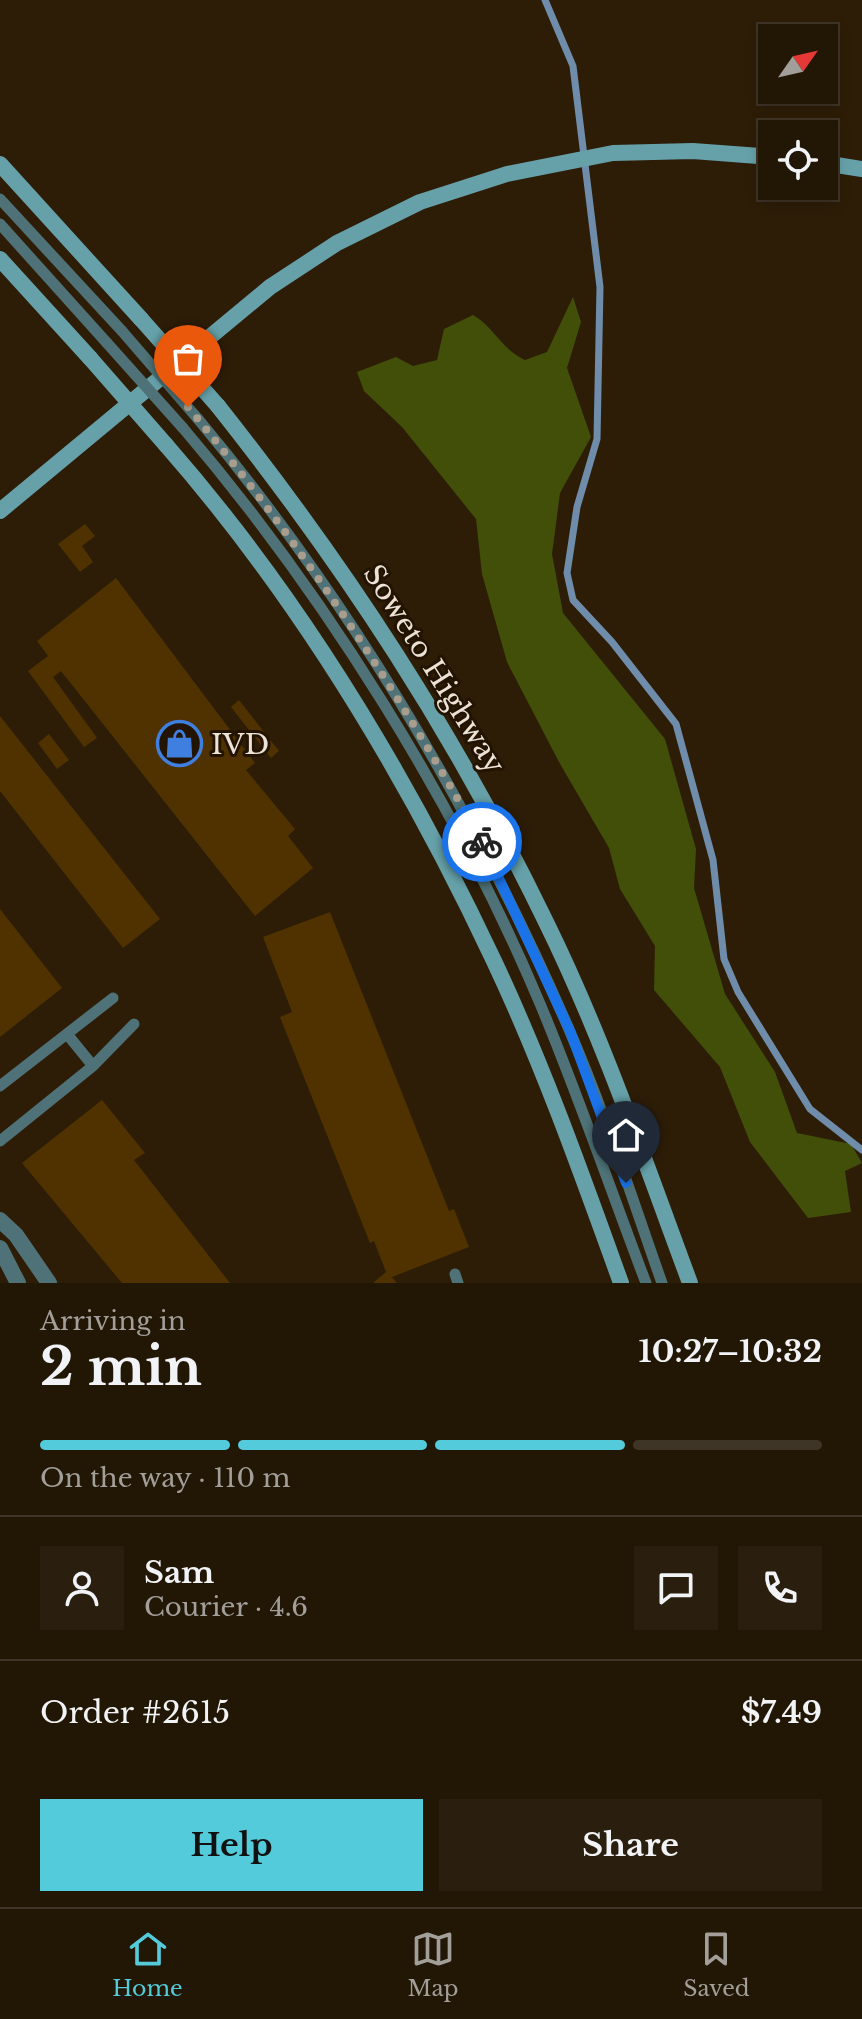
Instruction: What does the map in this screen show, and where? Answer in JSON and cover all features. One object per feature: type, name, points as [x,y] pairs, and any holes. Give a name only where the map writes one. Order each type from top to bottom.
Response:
[{"type":"main road","points":[[0,511],[223,324],[298,266],[420,202],[480,181],[613,153],[662,151],[758,156]]},
{"type":"main road","name":"Soweto Highway","points":[[0,164],[218,406],[340,566],[421,688],[476,784],[547,924],[607,1061],[690,1283]]},
{"type":"main road","points":[[838,165],[862,169]]},
{"type":"main road","points":[[0,259],[215,504],[302,624],[375,737],[435,843],[512,1003],[552,1097],[621,1283]]},
{"type":"street","points":[[0,1220],[16,1235],[49,1283]]},
{"type":"street","points":[[0,1248],[18,1283]]},
{"type":"lane","name":"Soweto Highway","points":[[0,199],[198,419],[307,558],[423,735],[486,851],[570,1031],[662,1283]]},
{"type":"lane","points":[[0,224],[183,428],[256,519],[341,637],[471,861],[541,1006],[646,1283]]},
{"type":"lane","points":[[0,1086],[113,998]]},
{"type":"lane","points":[[0,1141],[93,1066],[134,1024]]},
{"type":"lane","points":[[67,1034],[93,1066]]},
{"type":"green space","points":[[573,297],[581,322],[567,368],[591,437],[560,493],[552,554],[563,613],[665,739],[696,849],[694,888],[725,994],[775,1072],[797,1133],[851,1144],[862,1163],[845,1171],[851,1212],[808,1218],[750,1142],[720,1067],[654,990],[655,946],[620,889],[609,848],[559,762],[507,662],[482,574],[476,519],[402,427],[364,391],[357,372],[396,357],[413,366],[437,360],[444,329],[473,315],[510,351],[525,360],[547,352]]},
{"type":"building","points":[[85,524],[95,536],[82,546],[93,562],[80,572],[58,544]]},
{"type":"building","points":[[116,578],[255,763],[246,770],[295,829],[288,836],[313,868],[255,916],[61,671],[53,677],[97,738],[84,747],[28,671],[48,656],[37,641]]},
{"type":"building","points":[[239,700],[279,751],[271,758],[231,707]]},
{"type":"building","points":[[0,716],[160,919],[123,948],[0,791]]},
{"type":"building","points":[[49,734],[69,760],[57,769],[38,743]]},
{"type":"building","points":[[0,909],[62,988],[0,1037]]},
{"type":"building","points":[[330,912],[449,1211],[454,1209],[469,1247],[392,1277],[397,1283],[373,1283],[386,1272],[374,1241],[370,1243],[280,1017],[292,1012],[263,937]]},
{"type":"building","points":[[102,1100],[145,1153],[134,1160],[230,1283],[122,1283],[22,1163]]},
{"type":"waterway","points":[[545,0],[573,66],[600,287],[597,439],[577,507],[567,573],[573,600],[612,642],[676,724],[713,860],[724,959],[738,992],[810,1109],[862,1150]]},
{"type":"way so far","points":[[188,407],[240,469],[307,558],[423,735],[482,842]]},
{"type":"place","name":"IVD","points":[[180,744]]},
{"type":"route","points":[[482,842],[570,1031],[626,1183]]}]
